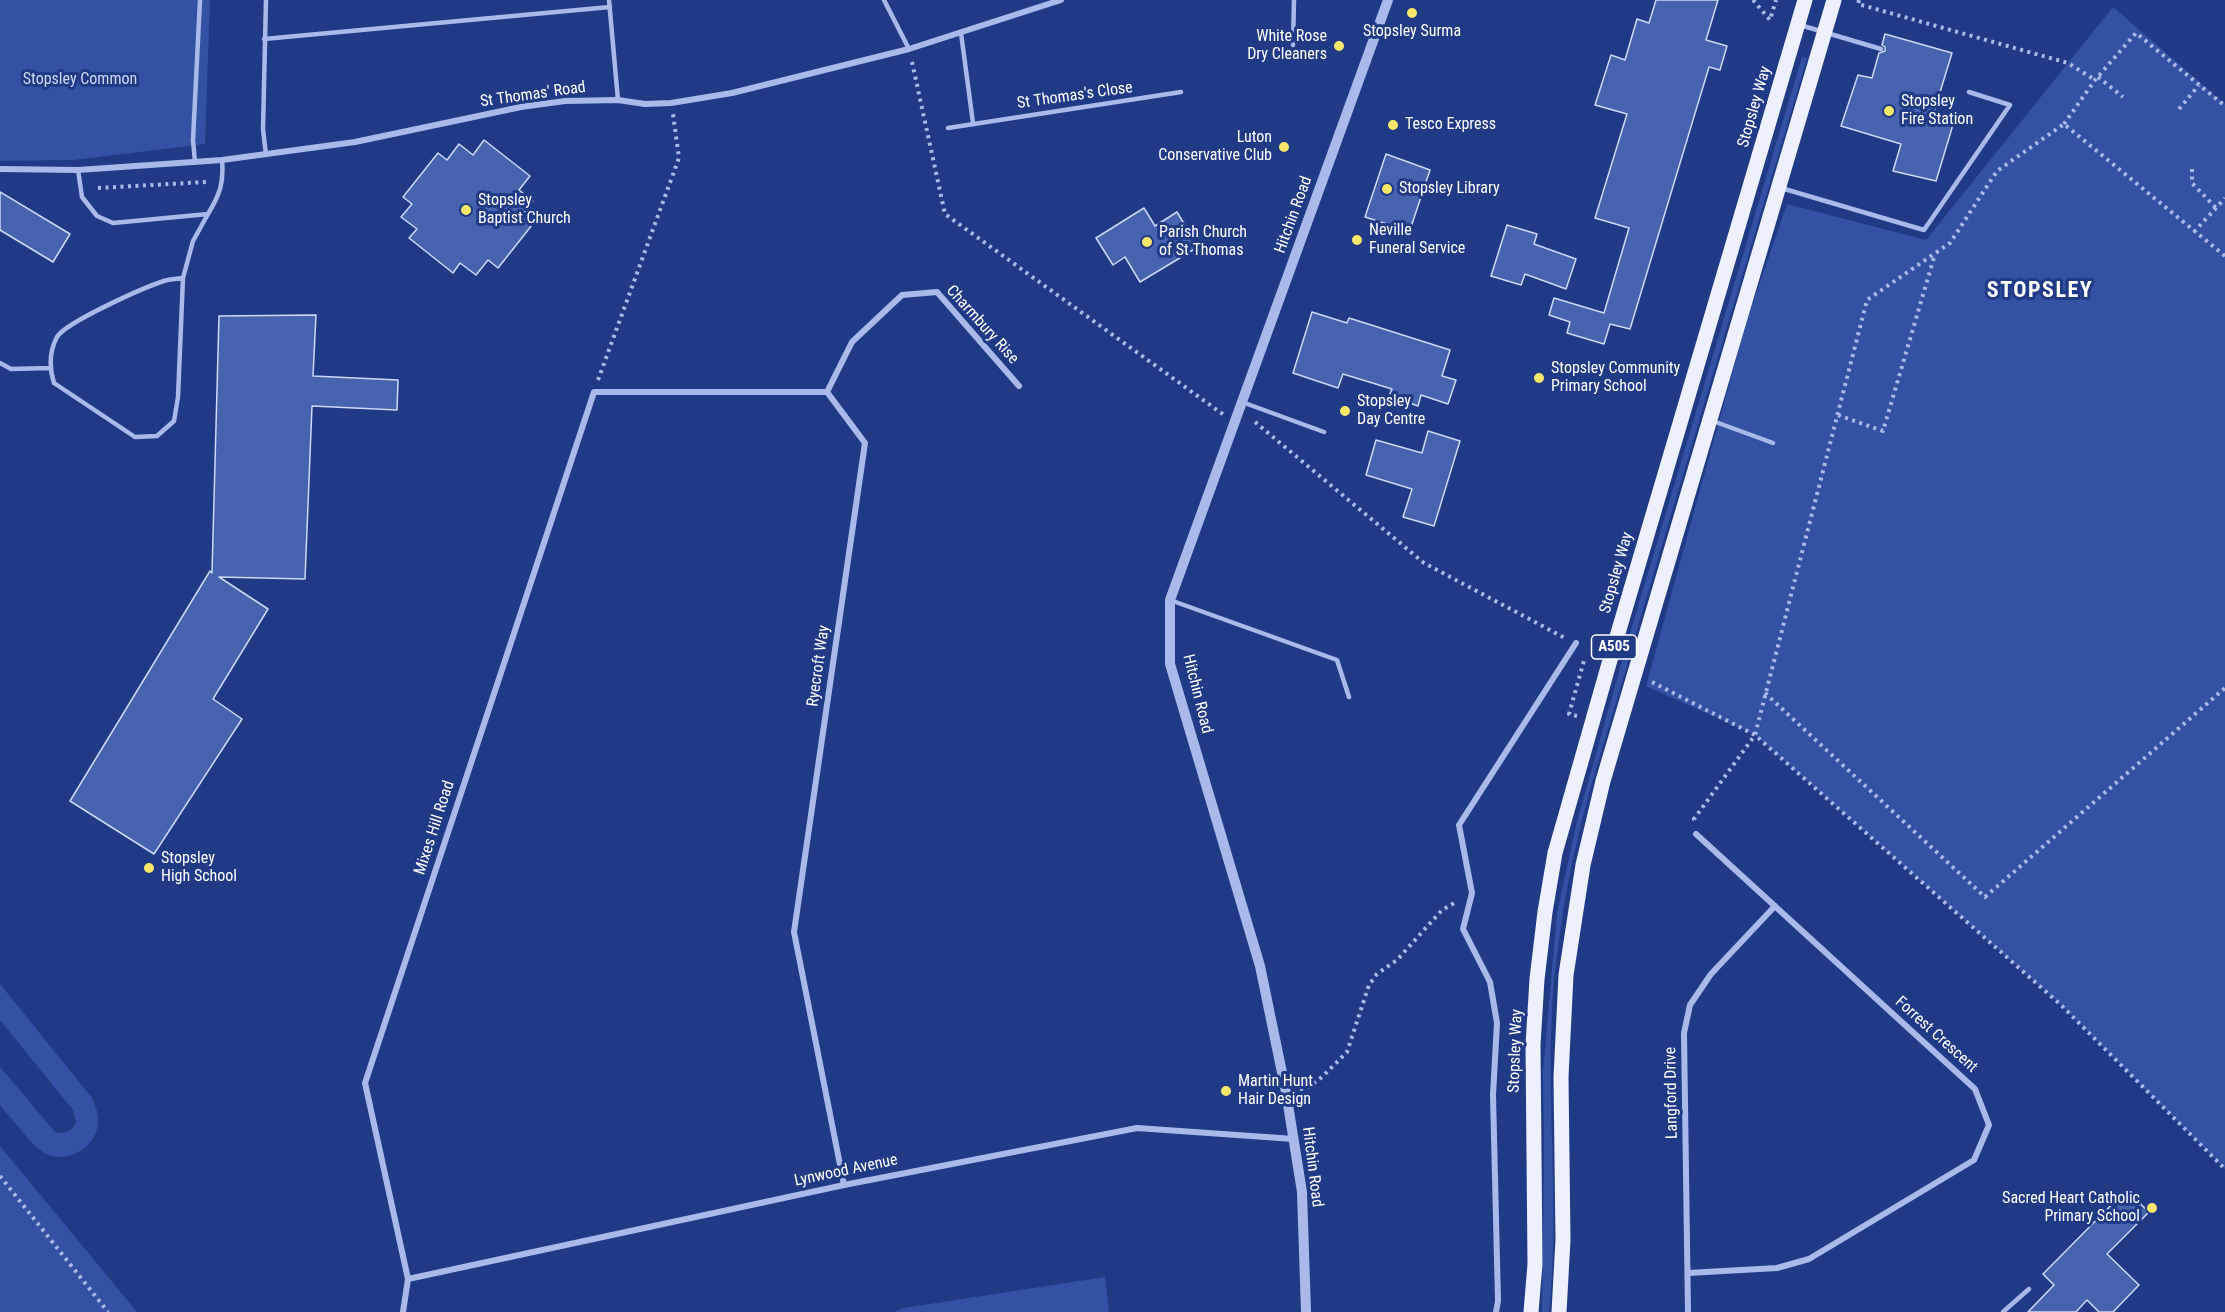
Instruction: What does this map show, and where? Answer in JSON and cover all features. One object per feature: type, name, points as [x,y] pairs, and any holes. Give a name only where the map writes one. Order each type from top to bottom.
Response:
[{"type":"main road","name":"Stopsley Way","points":[[1531,1312],[1535,1264],[1533,1045],[1539,957],[1556,853],[1805,0]]},
{"type":"main road","name":"A505","points":[[1559,1312],[1563,1240],[1561,1077],[1566,975],[1583,865],[1603,781],[1834,0]]},
{"type":"street","name":"St Thomas' Road","points":[[0,169],[78,170],[222,160],[355,142],[521,107],[565,101],[618,100],[645,104],[671,103],[732,93],[909,49],[1060,0]]},
{"type":"street","name":"Hitchin Road","points":[[1306,1312],[1302,1192],[1286,1092],[1260,966],[1170,664],[1170,600],[1388,0]]},
{"type":"street","name":"Charmbury Rise","points":[[828,392],[852,342],[902,295],[937,292],[1019,386]]},
{"type":"street","points":[[594,392],[828,392]]},
{"type":"street","name":"Mixes Hill Road","points":[[408,1279],[365,1083],[594,392]]},
{"type":"street","name":"Ryecroft Way","points":[[828,392],[865,443],[794,932],[844,1185]]},
{"type":"street","name":"Stopsley Way","points":[[1496,1312],[1498,1302],[1493,1095],[1497,1023],[1490,982],[1463,929],[1472,892],[1459,825],[1576,643]]},
{"type":"street","name":"Forrest Crescent","points":[[1688,1273],[1777,1268],[1809,1259],[1974,1160],[1989,1125],[1975,1089],[1696,834]]},
{"type":"street","name":"Langford Drive","points":[[1688,1312],[1684,1033],[1690,1005],[1711,974],[1775,906]]},
{"type":"street","name":"Lynwood Avenue","points":[[408,1279],[844,1185],[1137,1128],[1293,1139]]},
{"type":"street","points":[[403,1312],[408,1279]]},
{"type":"lane","points":[[195,162],[193,140],[200,0]]},
{"type":"lane","points":[[266,0],[263,129],[266,155]]},
{"type":"lane","points":[[609,0],[618,100]]},
{"type":"lane","points":[[884,0],[909,49]]},
{"type":"lane","points":[[1293,45],[1294,0]]},
{"type":"lane","points":[[264,39],[610,7]]},
{"type":"lane","points":[[1798,25],[1881,49]]},
{"type":"lane","points":[[961,33],[973,123]]},
{"type":"lane","name":"St Thomas's Close","points":[[948,128],[1181,92]]},
{"type":"lane","points":[[1779,187],[1924,230],[2010,105],[1969,92]]},
{"type":"lane","points":[[183,278],[165,281],[76,321],[58,336],[52,352],[49,368],[54,382],[135,437],[157,436],[174,422],[178,397],[183,278],[193,241],[214,204],[223,180],[222,160]]},
{"type":"lane","points":[[78,170],[82,197],[97,216],[113,223],[208,214]]},
{"type":"lane","points":[[0,363],[11,369],[49,368]]},
{"type":"lane","points":[[1241,402],[1324,432]]},
{"type":"lane","points":[[1710,420],[1773,443]]},
{"type":"lane","points":[[1170,600],[1337,660],[1349,697]]},
{"type":"lane","points":[[2003,1312],[2029,1288]]},
{"type":"path","points":[[1753,0],[1770,20],[1776,0]]},
{"type":"path","points":[[1859,0],[1858,4],[2068,63],[2097,78],[2123,97]]},
{"type":"path","points":[[1696,834],[1701,826],[1694,819],[1755,735],[1868,300],[1950,243],[1998,171],[2064,124],[2097,78],[2136,33],[2225,106]]},
{"type":"path","points":[[909,49],[945,214],[1234,422]]},
{"type":"path","points":[[2179,109],[2199,85]]},
{"type":"path","points":[[594,392],[679,158],[671,103]]},
{"type":"path","points":[[2064,124],[2225,256]]},
{"type":"path","points":[[2192,169],[2192,183],[2216,208]]},
{"type":"path","points":[[98,188],[206,182]]},
{"type":"path","points":[[2194,232],[2225,198]]},
{"type":"path","points":[[1838,415],[1883,431],[1935,253]]},
{"type":"path","points":[[1255,422],[1424,563],[1576,643],[1585,656],[1569,714],[1576,716],[1580,706]]},
{"type":"path","points":[[1652,682],[1755,735],[2061,1005],[2225,1169]]},
{"type":"path","points":[[1766,693],[1985,897],[2225,688]]},
{"type":"path","points":[[1286,1092],[1307,1088],[1347,1053],[1369,985],[1377,974],[1397,960],[1442,910],[1472,892]]},
{"type":"path","points":[[0,1176],[108,1312]]},
{"type":"green space","name":"Stopsley Common","points":[[0,0],[210,0],[205,144],[73,160],[0,161]]},
{"type":"green space","points":[[2113,7],[2225,104],[2225,1169],[2061,1005],[1755,735],[1646,686],[1747,320],[1787,204],[1926,240]]},
{"type":"green space","points":[[1802,57],[1807,58],[1640,619],[1571,866],[1554,981],[1551,1022],[1552,1271],[1549,1312],[1542,1312],[1543,1072],[1557,913],[1577,821],[1630,633]]},
{"type":"green space","points":[[0,984],[92,1098],[98,1120],[97,1129],[89,1144],[74,1154],[57,1157],[39,1149],[0,1104],[0,1067],[55,1132],[67,1132],[76,1122],[73,1110],[0,1020]]},
{"type":"green space","points":[[0,1146],[137,1312],[0,1312]]},
{"type":"green space","points":[[1105,1277],[1109,1312],[894,1312],[904,1308]]},
{"type":"building","points":[[1656,0],[1718,0],[1706,40],[1727,46],[1720,70],[1709,67],[1630,329],[1610,324],[1604,344],[1567,333],[1570,322],[1549,315],[1554,298],[1604,313],[1629,228],[1595,218],[1627,114],[1595,105],[1611,55],[1625,60],[1637,19],[1649,23]]},
{"type":"building","name":"Stopsley Fire Station","points":[[1885,34],[1952,53],[1934,112],[1955,118],[1936,181],[1893,171],[1901,144],[1841,126],[1858,75],[1872,78],[1879,53],[1885,51],[1882,45]]},
{"type":"building","name":"Stopsley Baptist Church","points":[[484,140],[530,176],[519,190],[533,201],[521,217],[532,225],[498,268],[488,260],[476,275],[460,263],[453,273],[409,238],[417,229],[401,217],[412,204],[403,197],[438,153],[447,160],[459,144],[473,155]]},
{"type":"building","points":[[1386,154],[1430,170],[1411,227],[1397,223],[1396,227],[1365,217]]},
{"type":"building","points":[[0,192],[70,234],[53,262],[0,230]]},
{"type":"building","name":"Parish Church of St Thomas","points":[[1144,208],[1155,226],[1177,212],[1198,247],[1140,282],[1125,257],[1113,265],[1096,238]]},
{"type":"building","points":[[1507,225],[1537,234],[1534,244],[1576,259],[1566,289],[1525,274],[1521,285],[1491,276]]},
{"type":"building","points":[[1312,312],[1347,323],[1349,318],[1450,350],[1442,376],[1456,380],[1448,404],[1421,395],[1418,406],[1389,396],[1392,389],[1343,374],[1338,388],[1293,373]]},
{"type":"building","points":[[316,315],[313,376],[398,380],[397,410],[312,406],[305,579],[219,577],[268,609],[213,699],[242,719],[154,854],[70,801],[210,571],[212,573],[219,316]]},
{"type":"building","points":[[1428,431],[1460,441],[1434,526],[1403,517],[1412,489],[1366,475],[1376,440],[1422,453]]},
{"type":"building","points":[[2126,1190],[2149,1212],[2107,1254],[2139,1285],[2113,1312],[2099,1312],[2087,1300],[2076,1312],[2028,1312],[2054,1285],[2043,1274]]},
{"type":"place","name":"Stopsley Surma","points":[[1412,13]]},
{"type":"place","name":"White Rose Dry Cleaners","points":[[1339,46]]},
{"type":"place","name":"Stopsley Fire Station","points":[[1889,111]]},
{"type":"place","name":"Tesco Express","points":[[1393,125]]},
{"type":"place","name":"Luton Conservative Club","points":[[1284,147]]},
{"type":"place","name":"Stopsley Library","points":[[1387,189]]},
{"type":"place","name":"Stopsley Baptist Church","points":[[466,210]]},
{"type":"place","name":"Neville Funeral Service","points":[[1357,240]]},
{"type":"place","name":"Parish Church of St Thomas","points":[[1147,242]]},
{"type":"place","name":"Stopsley Community Primary School","points":[[1539,378]]},
{"type":"place","name":"Stopsley Day Centre","points":[[1345,411]]},
{"type":"place","name":"Stopsley High School","points":[[149,868]]},
{"type":"place","name":"Martin Hunt Hair Design","points":[[1226,1091]]},
{"type":"place","name":"Sacred Heart Catholic Primary School","points":[[2152,1208]]},
{"type":"district","name":"STOPSLEY","points":[[2040,291]]}]
